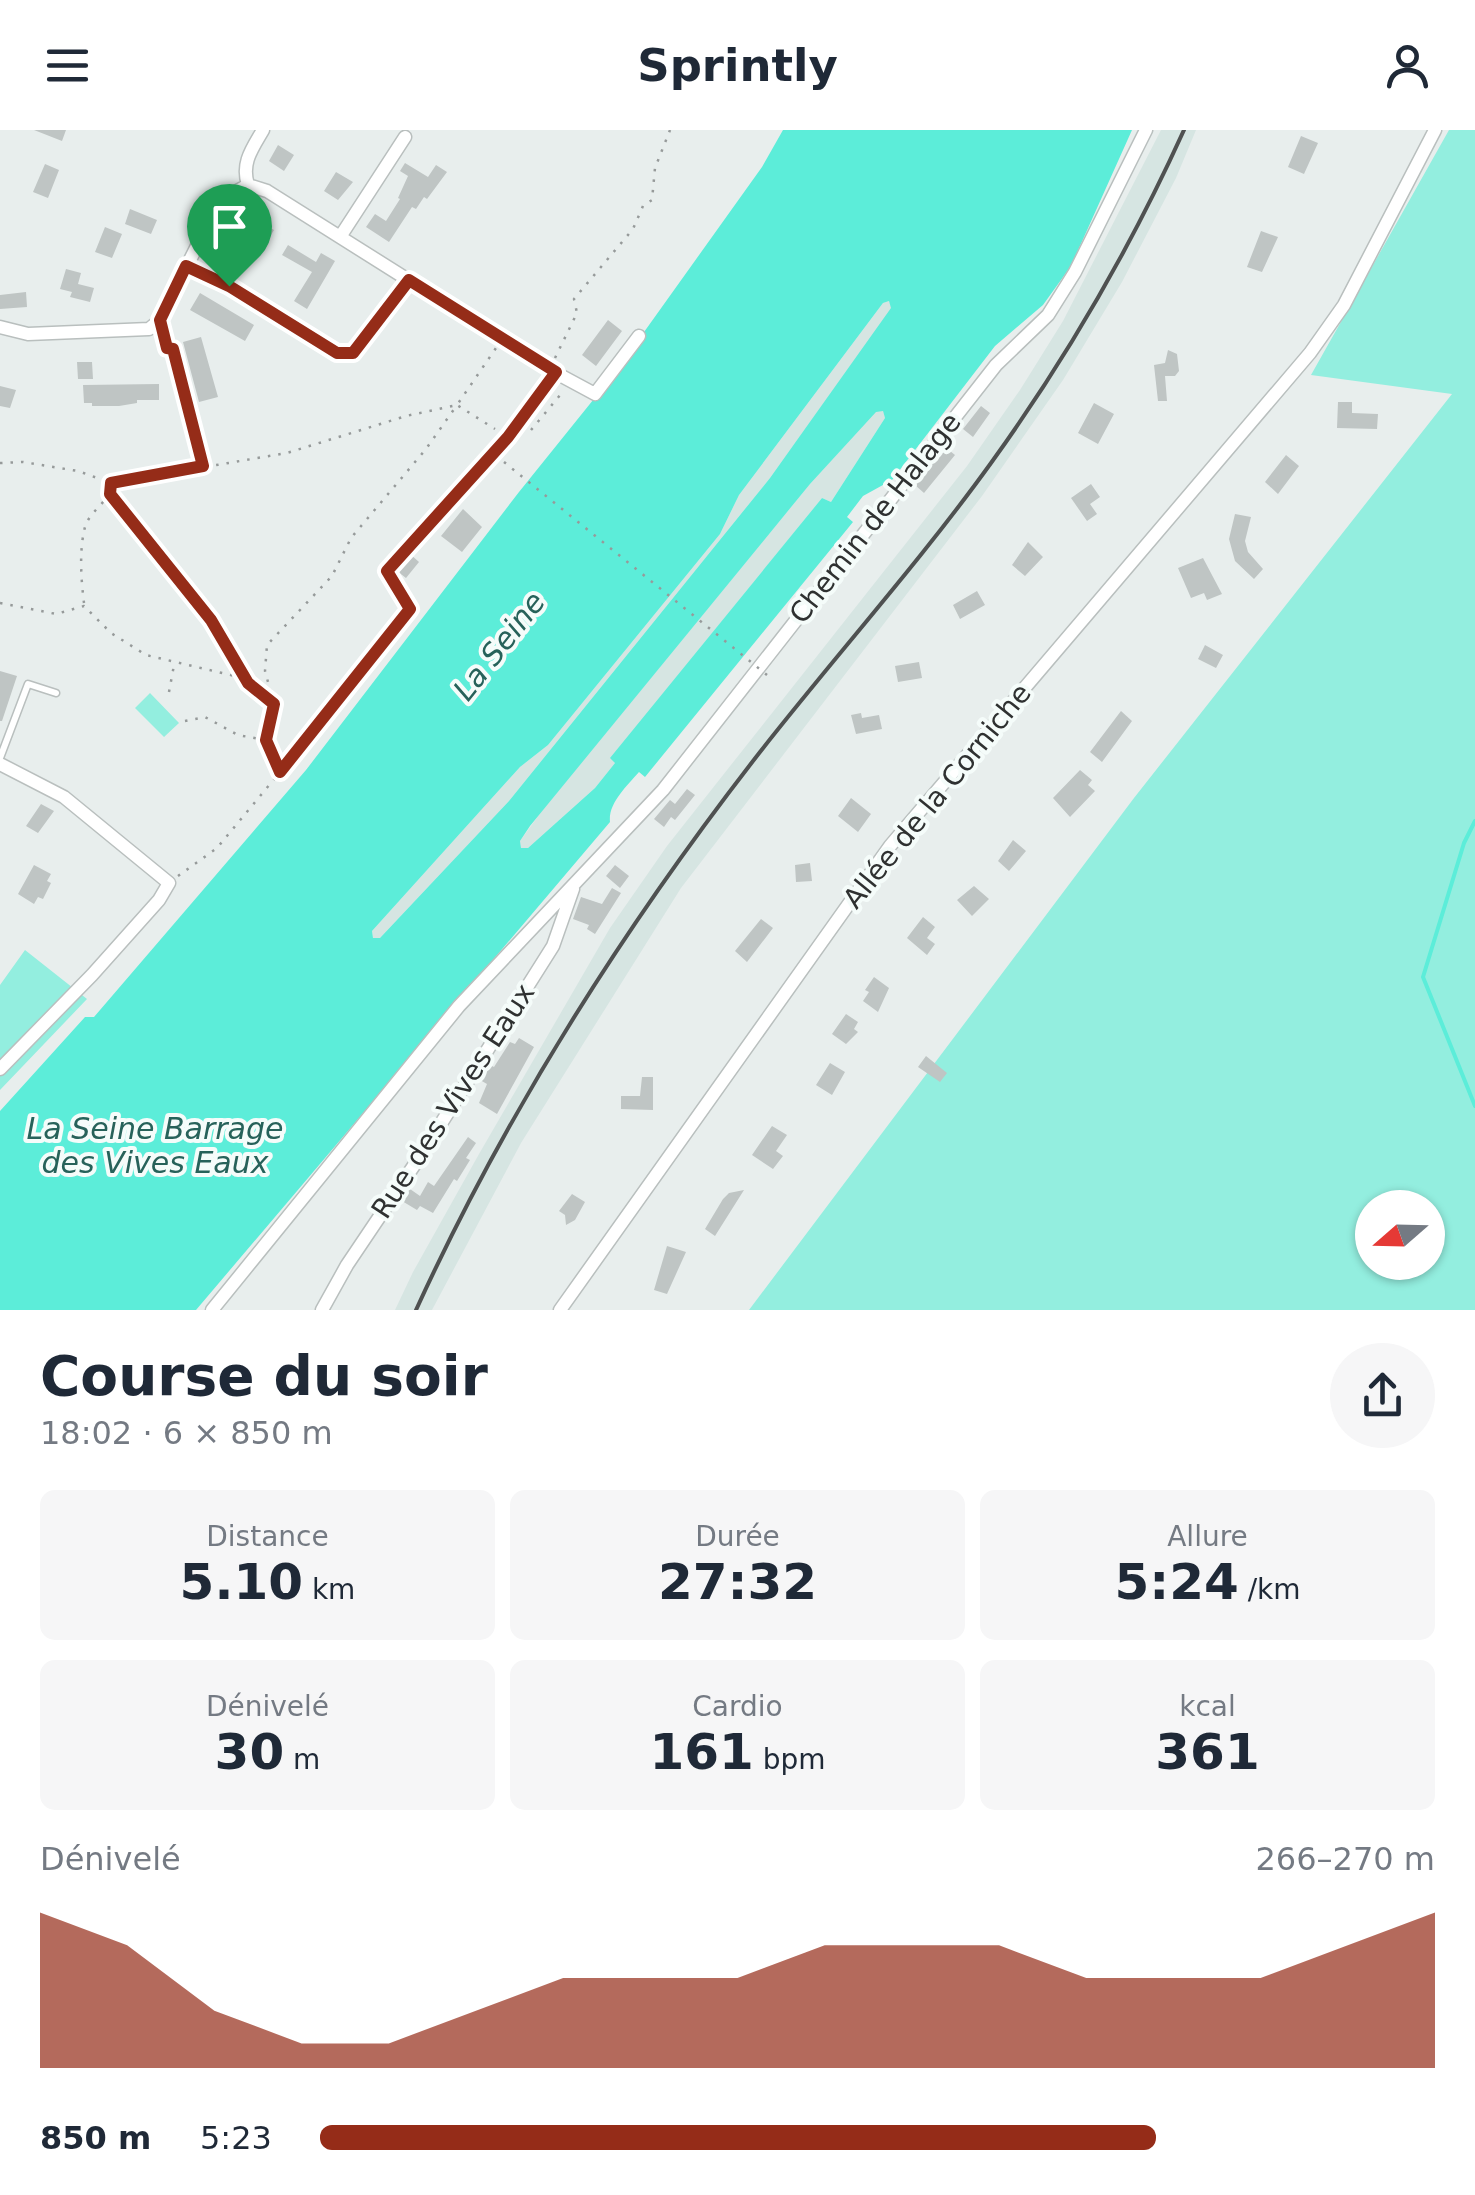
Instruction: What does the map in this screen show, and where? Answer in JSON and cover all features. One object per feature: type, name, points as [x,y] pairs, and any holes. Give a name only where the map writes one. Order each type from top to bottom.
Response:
[{"type":"street","points":[[248,185],[244,172],[247,158],[263,130]]},
{"type":"street","name":"Chemin de Halage","points":[[212,1310],[449,1018],[663,790],[996,365],[1048,315],[1075,272],[1146,130]]},
{"type":"street","name":"Allée de la Corniche","points":[[560,1310],[890,846],[1310,353],[1344,305],[1436,130]]},
{"type":"street","points":[[340,237],[405,137]]},
{"type":"street","points":[[0,327],[28,334],[149,329],[160,320],[220,200],[248,185],[266,191],[595,394],[639,336]]},
{"type":"street","points":[[186,266],[229,286],[337,353],[353,353],[409,280]]},
{"type":"street","points":[[412,544],[508,437],[553,370]]},
{"type":"street","points":[[0,761],[64,797],[169,883],[125,938],[0,1069]]},
{"type":"street","name":"Rue des Vives Eaux","points":[[322,1310],[347,1264],[554,946],[574,887]]},
{"type":"lane","points":[[0,761],[28,684],[56,693]]},
{"type":"path","points":[[553,370],[577,313],[574,299],[633,229],[643,206],[652,200],[654,168],[670,130]]},
{"type":"path","points":[[160,320],[167,348],[173,349],[203,466]]},
{"type":"path","points":[[280,772],[266,740],[274,704],[265,672],[267,645],[332,576],[350,538],[426,450],[503,339]]},
{"type":"path","points":[[0,463],[23,462],[78,471],[111,483],[288,453],[406,416],[457,405],[508,437]]},
{"type":"path","points":[[504,462],[767,676]]},
{"type":"path","points":[[111,483],[110,494],[86,524],[82,560],[84,606],[126,645],[174,664],[226,673],[248,683],[274,704]]},
{"type":"path","points":[[110,494],[211,620],[248,683]]},
{"type":"path","points":[[169,883],[217,848],[410,609],[387,571],[412,544]]},
{"type":"path","points":[[0,603],[56,614],[84,606]]},
{"type":"path","points":[[169,692],[174,664]]},
{"type":"path","points":[[185,720],[204,717],[238,735],[266,740]]},
{"type":"shaded area","points":[[1161,130],[1196,130],[1176,178],[1122,282],[1063,380],[982,496],[681,888],[521,1143],[432,1310],[395,1310],[479,1154],[610,928],[667,846],[967,466],[1020,390],[1063,321]]},
{"type":"shaded area","points":[[1449,130],[1475,130],[1475,1310],[749,1310],[1134,798],[1452,394],[1311,375]]},
{"type":"shaded area","points":[[889,301],[892,308],[770,478],[509,801],[380,938],[373,938],[372,931],[520,767],[548,745],[720,534],[739,495],[883,303]]},
{"type":"shaded area","points":[[876,411],[883,411],[885,418],[831,502],[822,498],[611,758],[615,763],[595,788],[528,848],[521,848],[520,841],[544,808],[810,484]]},
{"type":"shaded area","points":[[150,693],[179,723],[164,737],[135,708]]},
{"type":"shaded area","points":[[25,950],[87,999],[0,1090],[0,985]]},
{"type":"water","name":"La Seine Barrage des Vives Eaux","points":[[783,130],[1132,130],[1071,266],[1043,305],[995,346],[892,480],[863,496],[847,517],[853,522],[645,777],[639,772],[624,789],[612,808],[610,822],[196,1310],[0,1310],[0,1111],[85,1017],[94,1017],[306,770],[614,374],[762,167]],"holes":[[[889,301],[891,308],[770,478],[509,801],[380,938],[373,938],[372,931],[520,767],[548,745],[720,534],[739,495],[883,303]],[[883,411],[885,418],[831,502],[822,498],[610,758],[615,763],[595,788],[528,848],[521,848],[520,841],[530,826],[810,484],[876,412]]]},
{"type":"building","points":[[34,130],[66,130],[62,141]]},
{"type":"building","points":[[1301,136],[1318,143],[1304,174],[1288,167]]},
{"type":"building","points":[[278,145],[294,155],[284,171],[269,161]]},
{"type":"building","points":[[405,163],[428,177],[436,165],[447,172],[427,199],[424,197],[416,209],[412,207],[389,242],[366,227],[375,214],[386,221],[400,199],[408,176],[400,171]]},
{"type":"building","points":[[45,164],[59,170],[48,198],[33,192]]},
{"type":"building","points":[[336,172],[353,182],[338,200],[324,191]]},
{"type":"building","points":[[247,208],[260,217],[258,221],[274,230],[265,245],[253,238],[256,233],[239,222]]},
{"type":"building","points":[[130,209],[157,220],[151,234],[125,224]]},
{"type":"building","points":[[105,227],[122,234],[112,258],[95,252]]},
{"type":"building","points":[[1261,231],[1278,237],[1262,272],[1247,267]]},
{"type":"building","points":[[288,245],[316,262],[321,253],[335,261],[307,309],[294,301],[312,272],[282,255]]},
{"type":"building","points":[[226,246],[241,253],[232,271],[217,264]]},
{"type":"building","points":[[66,269],[81,273],[78,284],[94,288],[90,302],[70,297],[72,292],[60,289]]},
{"type":"building","points":[[26,292],[27,307],[0,309],[0,295]]},
{"type":"building","points":[[200,293],[254,325],[245,341],[190,310]]},
{"type":"building","points":[[608,320],[622,331],[596,366],[582,355]]},
{"type":"building","points":[[201,337],[218,397],[199,402],[183,342]]},
{"type":"building","points":[[1168,350],[1177,354],[1179,371],[1175,376],[1165,376],[1167,401],[1158,401],[1154,365],[1165,363]]},
{"type":"building","points":[[77,362],[92,362],[93,379],[78,379]]},
{"type":"building","points":[[159,384],[159,400],[137,400],[119,406],[84,403],[83,385]]},
{"type":"building","points":[[0,386],[16,390],[10,408],[0,406]]},
{"type":"building","points":[[1338,402],[1352,402],[1352,413],[1378,414],[1377,429],[1337,428]]},
{"type":"building","points":[[1094,403],[1114,414],[1098,444],[1078,433]]},
{"type":"building","points":[[981,406],[990,413],[973,437],[963,429]]},
{"type":"building","points":[[945,447],[955,455],[924,493],[915,485]]},
{"type":"building","points":[[1286,455],[1299,466],[1278,494],[1265,482]]},
{"type":"building","points":[[1091,484],[1100,497],[1090,504],[1097,514],[1087,521],[1071,498]]},
{"type":"building","points":[[463,509],[482,527],[462,552],[441,536]]},
{"type":"building","points":[[1235,514],[1251,517],[1245,541],[1248,552],[1263,569],[1254,579],[1235,561],[1229,539]]},
{"type":"building","points":[[1028,542],[1043,557],[1025,576],[1012,565]]},
{"type":"building","points":[[410,554],[419,562],[406,578],[397,571]]},
{"type":"building","points":[[1203,558],[1222,594],[1207,600],[1204,593],[1191,598],[1178,568]]},
{"type":"building","points":[[977,591],[985,605],[960,619],[953,605]]},
{"type":"building","points":[[1205,645],[1223,655],[1216,668],[1198,659]]},
{"type":"building","points":[[919,662],[922,678],[898,682],[895,666]]},
{"type":"building","points":[[0,671],[17,676],[2,721],[0,721]]},
{"type":"building","points":[[1121,711],[1132,721],[1102,762],[1090,752]]},
{"type":"building","points":[[861,713],[862,718],[879,715],[882,729],[856,734],[851,715]]},
{"type":"building","points":[[1080,770],[1092,780],[1088,785],[1095,791],[1070,817],[1053,798]]},
{"type":"building","points":[[687,789],[695,795],[675,820],[671,817],[664,827],[654,819],[670,800],[675,804]]},
{"type":"building","points":[[851,798],[871,814],[858,832],[838,816]]},
{"type":"building","points":[[41,804],[54,811],[38,833],[26,826]]},
{"type":"building","points":[[1013,840],[1026,851],[1009,871],[998,861]]},
{"type":"building","points":[[810,863],[812,881],[796,882],[795,865]]},
{"type":"building","points":[[34,865],[51,874],[47,881],[51,883],[43,899],[38,897],[34,904],[18,894]]},
{"type":"building","points":[[615,865],[629,876],[620,888],[606,876]]},
{"type":"building","points":[[974,886],[989,899],[972,916],[957,900]]},
{"type":"building","points":[[612,888],[621,893],[595,934],[587,929],[589,925],[573,919],[581,897],[602,904]]},
{"type":"building","points":[[923,917],[935,927],[927,938],[935,944],[927,955],[907,938]]},
{"type":"building","points":[[761,919],[773,928],[747,962],[735,951]]},
{"type":"building","points":[[874,977],[889,988],[878,1012],[863,1001]]},
{"type":"building","points":[[846,1014],[858,1022],[854,1029],[858,1032],[846,1044],[832,1034]]},
{"type":"building","points":[[519,1038],[534,1047],[497,1114],[479,1103],[487,1084],[480,1080],[510,1042],[515,1044]]},
{"type":"building","points":[[926,1056],[947,1073],[940,1082],[918,1067]]},
{"type":"building","points":[[830,1063],[845,1072],[832,1095],[816,1085]]},
{"type":"building","points":[[642,1077],[653,1077],[653,1110],[621,1109],[621,1096],[640,1096]]},
{"type":"building","points":[[772,1126],[787,1135],[776,1151],[783,1156],[773,1169],[752,1155]]},
{"type":"building","points":[[468,1137],[476,1143],[466,1158],[470,1160],[433,1213],[402,1201],[410,1189],[420,1196],[428,1182],[434,1186]]},
{"type":"building","points":[[744,1190],[715,1236],[705,1229],[729,1193]]},
{"type":"building","points":[[572,1194],[585,1202],[575,1220],[566,1225],[565,1215],[559,1211]]},
{"type":"building","points":[[667,1246],[686,1252],[667,1294],[654,1290]]},
{"type":"waterway","points":[[1475,821],[1464,843],[1423,977],[1475,1106]]},
{"type":"railway","points":[[416,1310],[489,1163],[616,952],[710,817],[935,537],[1019,424],[1119,259],[1184,130]]},
{"type":"route","points":[[186,266],[229,286],[337,353],[353,353],[409,280],[556,372],[508,437],[387,571],[410,609],[280,772],[266,740],[274,704],[248,683],[211,620],[110,494],[111,483],[203,466],[173,349],[167,348],[160,320],[186,266]]},
{"type":"water label","name":"La Seine","points":[[499,646]]}]
